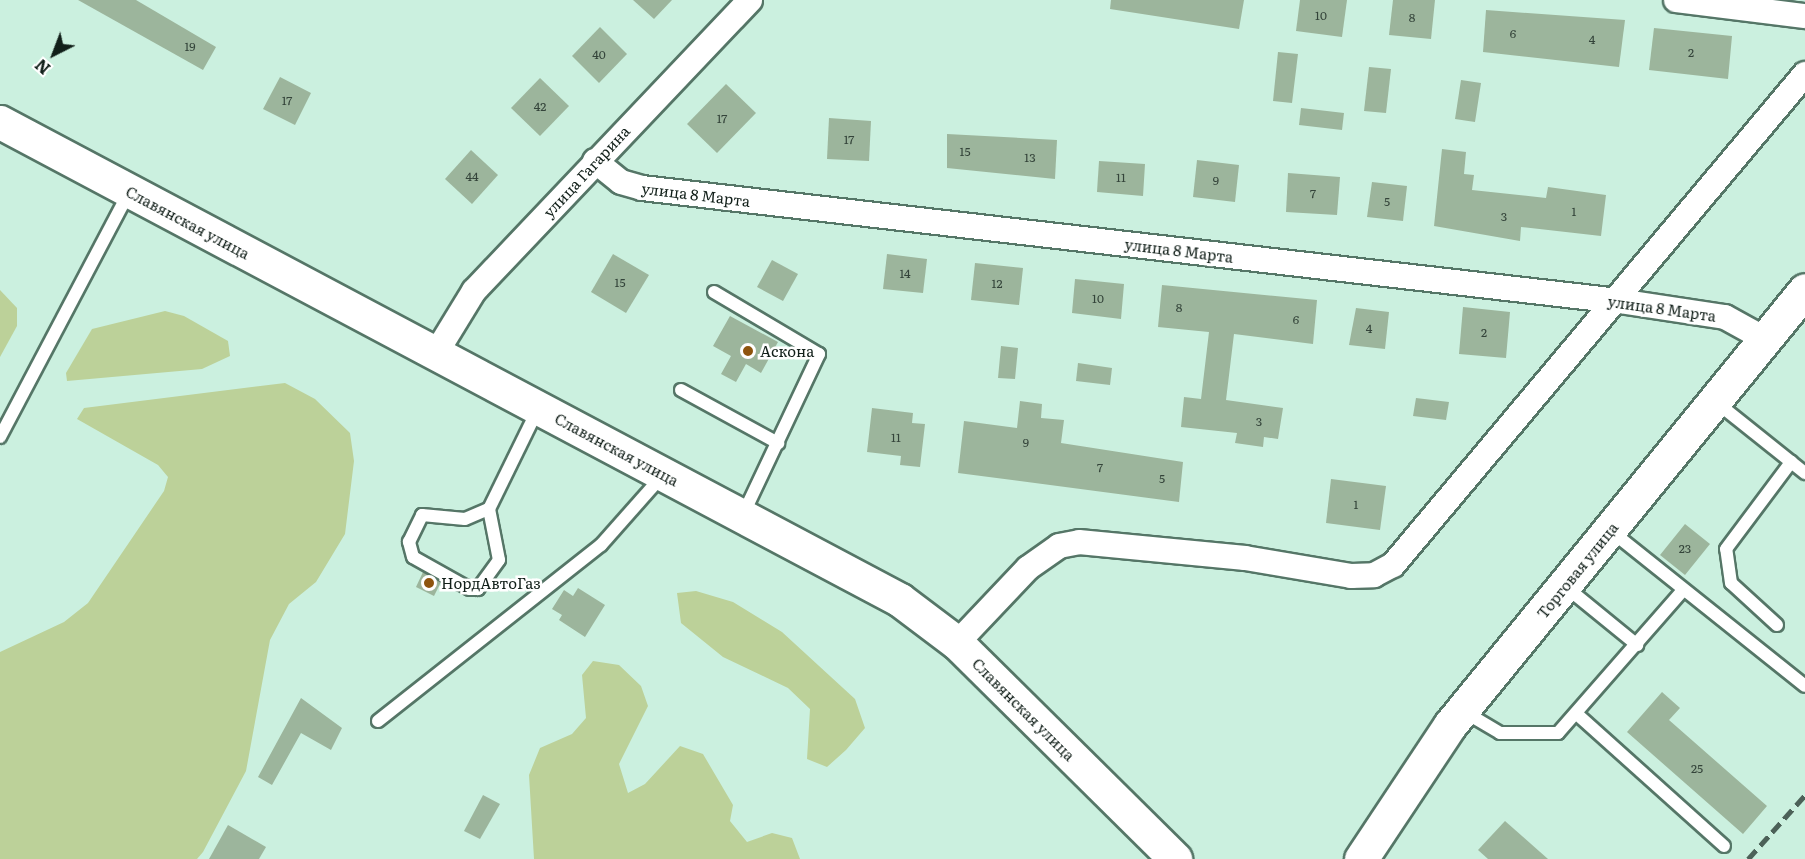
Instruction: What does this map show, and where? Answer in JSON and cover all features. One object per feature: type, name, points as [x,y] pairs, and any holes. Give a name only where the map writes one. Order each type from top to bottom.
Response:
[{"type":"street","name":"улица Гагарина","points":[[436,353],[474,291],[750,0]]},
{"type":"street","points":[[1676,0],[1805,16]]},
{"type":"street","points":[[957,644],[1028,568],[1059,546],[1079,542],[1245,558],[1351,576],[1374,575],[1393,565],[1619,301],[1805,74]]},
{"type":"street","name":"Славянская улица","points":[[0,122],[872,583],[957,644],[1175,859]]},
{"type":"street","name":"улица 8 Марта","points":[[595,161],[621,182],[642,188],[1619,301],[1725,317],[1765,339]]},
{"type":"street","name":"Торговая улица","points":[[1360,859],[1462,711],[1805,290]]},
{"type":"lane","points":[[0,437],[129,191]]},
{"type":"lane","points":[[714,291],[817,349],[817,361],[743,515]]},
{"type":"lane","points":[[681,390],[777,443]]},
{"type":"lane","points":[[1715,401],[1805,473]]},
{"type":"lane","points":[[489,509],[465,519],[422,514],[409,542],[413,557],[470,589],[478,589],[499,560],[489,509],[539,408]]},
{"type":"lane","points":[[1777,625],[1731,583],[1726,549],[1791,462]]},
{"type":"lane","points":[[378,720],[601,545],[664,474]]},
{"type":"lane","points":[[1610,530],[1805,687]]},
{"type":"lane","points":[[1564,585],[1637,645]]},
{"type":"lane","points":[[1462,711],[1494,731],[1548,735],[1567,728],[1683,590]]},
{"type":"lane","points":[[1578,715],[1724,846]]},
{"type":"green space","points":[[0,290],[17,308],[17,326],[0,357]]},
{"type":"green space","points":[[165,311],[184,316],[228,341],[230,356],[202,369],[67,381],[66,373],[92,329]]},
{"type":"green space","points":[[285,383],[315,399],[350,433],[354,461],[345,534],[316,582],[289,604],[270,640],[246,771],[203,852],[197,859],[0,859],[0,652],[64,622],[88,603],[164,491],[168,477],[158,465],[77,419],[84,408]]},
{"type":"green space","points":[[696,591],[733,602],[782,632],[855,699],[865,728],[827,767],[807,759],[810,709],[788,688],[723,657],[681,623],[677,593]]},
{"type":"green space","points":[[593,661],[619,665],[641,686],[648,706],[619,764],[628,793],[645,784],[680,746],[703,754],[733,805],[730,821],[747,842],[772,833],[792,838],[800,859],[534,859],[529,775],[540,748],[572,734],[586,718],[582,675]]},
{"type":"building","points":[[78,0],[136,0],[216,47],[203,70]]},
{"type":"building","points":[[633,0],[672,0],[654,19]]},
{"type":"building","points":[[1111,0],[1244,0],[1239,29],[1110,9]]},
{"type":"building","points":[[1300,0],[1347,0],[1342,37],[1296,31]]},
{"type":"building","points":[[1393,0],[1435,0],[1431,39],[1389,35]]},
{"type":"building","points":[[1486,10],[1625,20],[1619,67],[1483,52]]},
{"type":"building","points":[[600,27],[627,54],[599,83],[572,56]]},
{"type":"building","points":[[1654,28],[1732,36],[1728,79],[1649,70]]},
{"type":"building","points":[[1278,52],[1298,54],[1292,103],[1273,101]]},
{"type":"building","points":[[1369,67],[1391,69],[1386,113],[1364,111]]},
{"type":"building","points":[[280,77],[311,93],[295,125],[263,109]]},
{"type":"building","points":[[540,78],[569,106],[540,136],[511,108]]},
{"type":"building","points":[[1461,80],[1481,83],[1475,122],[1455,119]]},
{"type":"building","points":[[726,84],[756,113],[717,153],[687,124]]},
{"type":"building","points":[[1301,108],[1344,113],[1342,130],[1299,125]]},
{"type":"building","points":[[829,118],[871,121],[869,161],[827,159]]},
{"type":"building","points":[[947,134],[1057,140],[1055,179],[947,168]]},
{"type":"building","points":[[1442,149],[1466,152],[1464,174],[1474,175],[1472,190],[1546,198],[1548,187],[1606,195],[1601,236],[1521,227],[1520,241],[1434,226]]},
{"type":"building","points":[[471,150],[498,175],[472,204],[445,179]]},
{"type":"building","points":[[1197,160],[1239,165],[1235,202],[1193,197]]},
{"type":"building","points":[[1099,161],[1145,164],[1143,196],[1097,192]]},
{"type":"building","points":[[1288,173],[1340,177],[1337,215],[1286,212]]},
{"type":"building","points":[[1372,182],[1407,186],[1403,221],[1367,217]]},
{"type":"building","points":[[613,254],[649,275],[626,313],[591,292]]},
{"type":"building","points":[[887,254],[927,259],[923,293],[883,289]]},
{"type":"building","points":[[772,260],[798,274],[783,301],[757,287]]},
{"type":"building","points":[[975,263],[1023,268],[1019,305],[971,300]]},
{"type":"building","points":[[1075,279],[1124,284],[1121,319],[1072,313]]},
{"type":"building","points":[[1162,285],[1317,300],[1313,344],[1234,334],[1226,400],[1283,408],[1278,439],[1264,437],[1263,447],[1235,443],[1237,433],[1181,427],[1184,397],[1201,399],[1209,332],[1158,327]]},
{"type":"building","points":[[1463,307],[1510,312],[1506,358],[1459,354]]},
{"type":"building","points":[[1356,308],[1389,312],[1385,349],[1349,345]]},
{"type":"building","name":"Аскона","points":[[730,316],[778,342],[761,373],[746,364],[736,382],[721,374],[731,356],[713,346]]},
{"type":"building","points":[[1001,346],[1018,348],[1015,379],[998,378]]},
{"type":"building","points":[[1078,363],[1112,368],[1110,385],[1076,381]]},
{"type":"building","points":[[1416,398],[1449,402],[1446,420],[1413,416]]},
{"type":"building","points":[[1020,401],[1042,404],[1041,418],[1064,420],[1061,443],[1183,462],[1179,502],[958,473],[964,421],[1017,428]]},
{"type":"building","points":[[872,408],[913,413],[912,423],[925,424],[920,467],[900,465],[901,456],[867,452]]},
{"type":"building","points":[[1331,479],[1386,486],[1380,530],[1326,523]]},
{"type":"building","points":[[1685,524],[1710,544],[1685,575],[1660,555]]},
{"type":"building","name":"НордАвтоГаз","points":[[423,572],[441,582],[434,596],[416,587]]},
{"type":"building","points":[[578,588],[605,605],[585,637],[559,620],[562,615],[552,609],[564,590],[573,596]]},
{"type":"building","points":[[1662,692],[1680,708],[1669,720],[1767,806],[1743,834],[1627,732]]},
{"type":"building","points":[[301,698],[342,728],[331,750],[301,733],[272,785],[258,777]]},
{"type":"building","points":[[483,795],[500,804],[480,839],[464,831]]},
{"type":"building","points":[[1505,821],[1548,859],[1488,859],[1478,850]]},
{"type":"building","points":[[228,825],[266,847],[259,859],[209,859]]},
{"type":"railway","points":[[1748,859],[1805,795]]},
{"type":"place","name":"Аскона","points":[[748,351]]},
{"type":"place","name":"НордАвтоГаз","points":[[429,583]]}]
